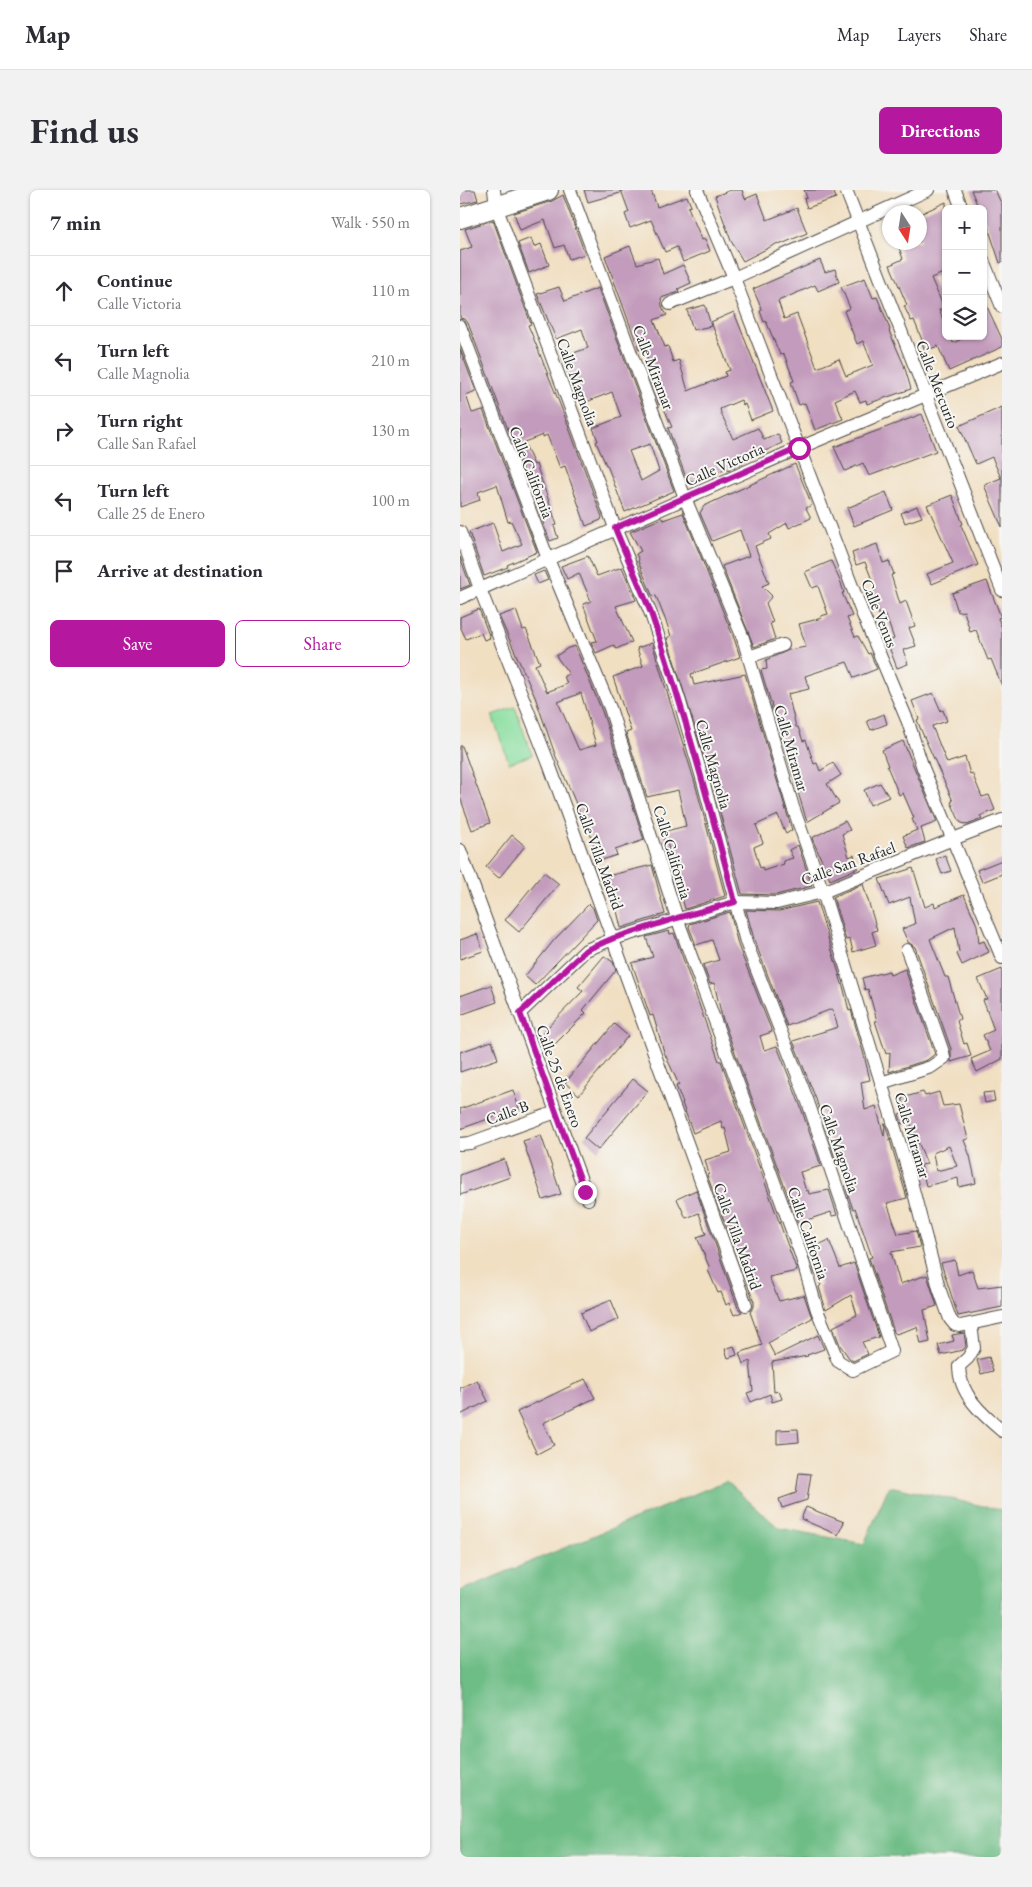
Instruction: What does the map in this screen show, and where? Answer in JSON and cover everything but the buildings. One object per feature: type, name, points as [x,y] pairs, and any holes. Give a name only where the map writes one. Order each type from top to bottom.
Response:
[{"type":"main road","points":[[460,218],[495,198],[548,190]]},
{"type":"street","name":"Calle Miramar","points":[[570,190],[686,498],[743,638],[793,807],[823,892],[909,1174],[939,1288],[950,1319],[955,1325],[971,1324]]},
{"type":"street","name":"Calle Venus","points":[[696,190],[734,278],[863,615],[908,722],[923,768],[1002,958]]},
{"type":"street","name":"Calle Mercurio","points":[[846,190],[1002,590]]},
{"type":"street","points":[[670,304],[734,278],[928,190]]},
{"type":"street","points":[[955,190],[961,205]]},
{"type":"street","name":"Calle Magnolia","points":[[495,198],[615,528],[651,614],[680,702],[703,781],[746,942],[808,1102],[892,1351]]},
{"type":"street","points":[[987,270],[1002,307]]},
{"type":"street","name":"Calle California","points":[[460,326],[548,559],[610,708],[677,918],[801,1255],[817,1310],[838,1361],[853,1370],[892,1351]]},
{"type":"street","name":"Calle Victoria","points":[[460,598],[799,448],[1002,363]]},
{"type":"street","name":"Calle Villa Madrid","points":[[460,532],[480,589],[550,764],[746,1305]]},
{"type":"street","points":[[749,657],[783,645]]},
{"type":"street","name":"Calle San Rafael","points":[[520,1013],[586,950],[614,938],[735,902],[777,903],[823,892],[1002,820]]},
{"type":"street","name":"Calle 25 de Enero","points":[[460,850],[588,1199]]},
{"type":"street","points":[[880,1083],[931,1067],[944,1058],[906,950]]},
{"type":"street","name":"Calle B","points":[[465,1144],[556,1112]]},
{"type":"street","points":[[1002,1317],[971,1324],[974,1348],[968,1358],[959,1366],[971,1402],[1002,1430]]},
{"type":"green space","points":[[515,707],[532,755],[509,763],[492,715]]},
{"type":"green space","points":[[726,1481],[779,1528],[864,1544],[889,1486],[1002,1510],[1002,1857],[460,1857],[460,1591]]},
{"type":"route","points":[[585,1192],[520,1013],[586,950],[614,938],[735,902],[680,702],[651,614],[615,528],[799,448]]}]
